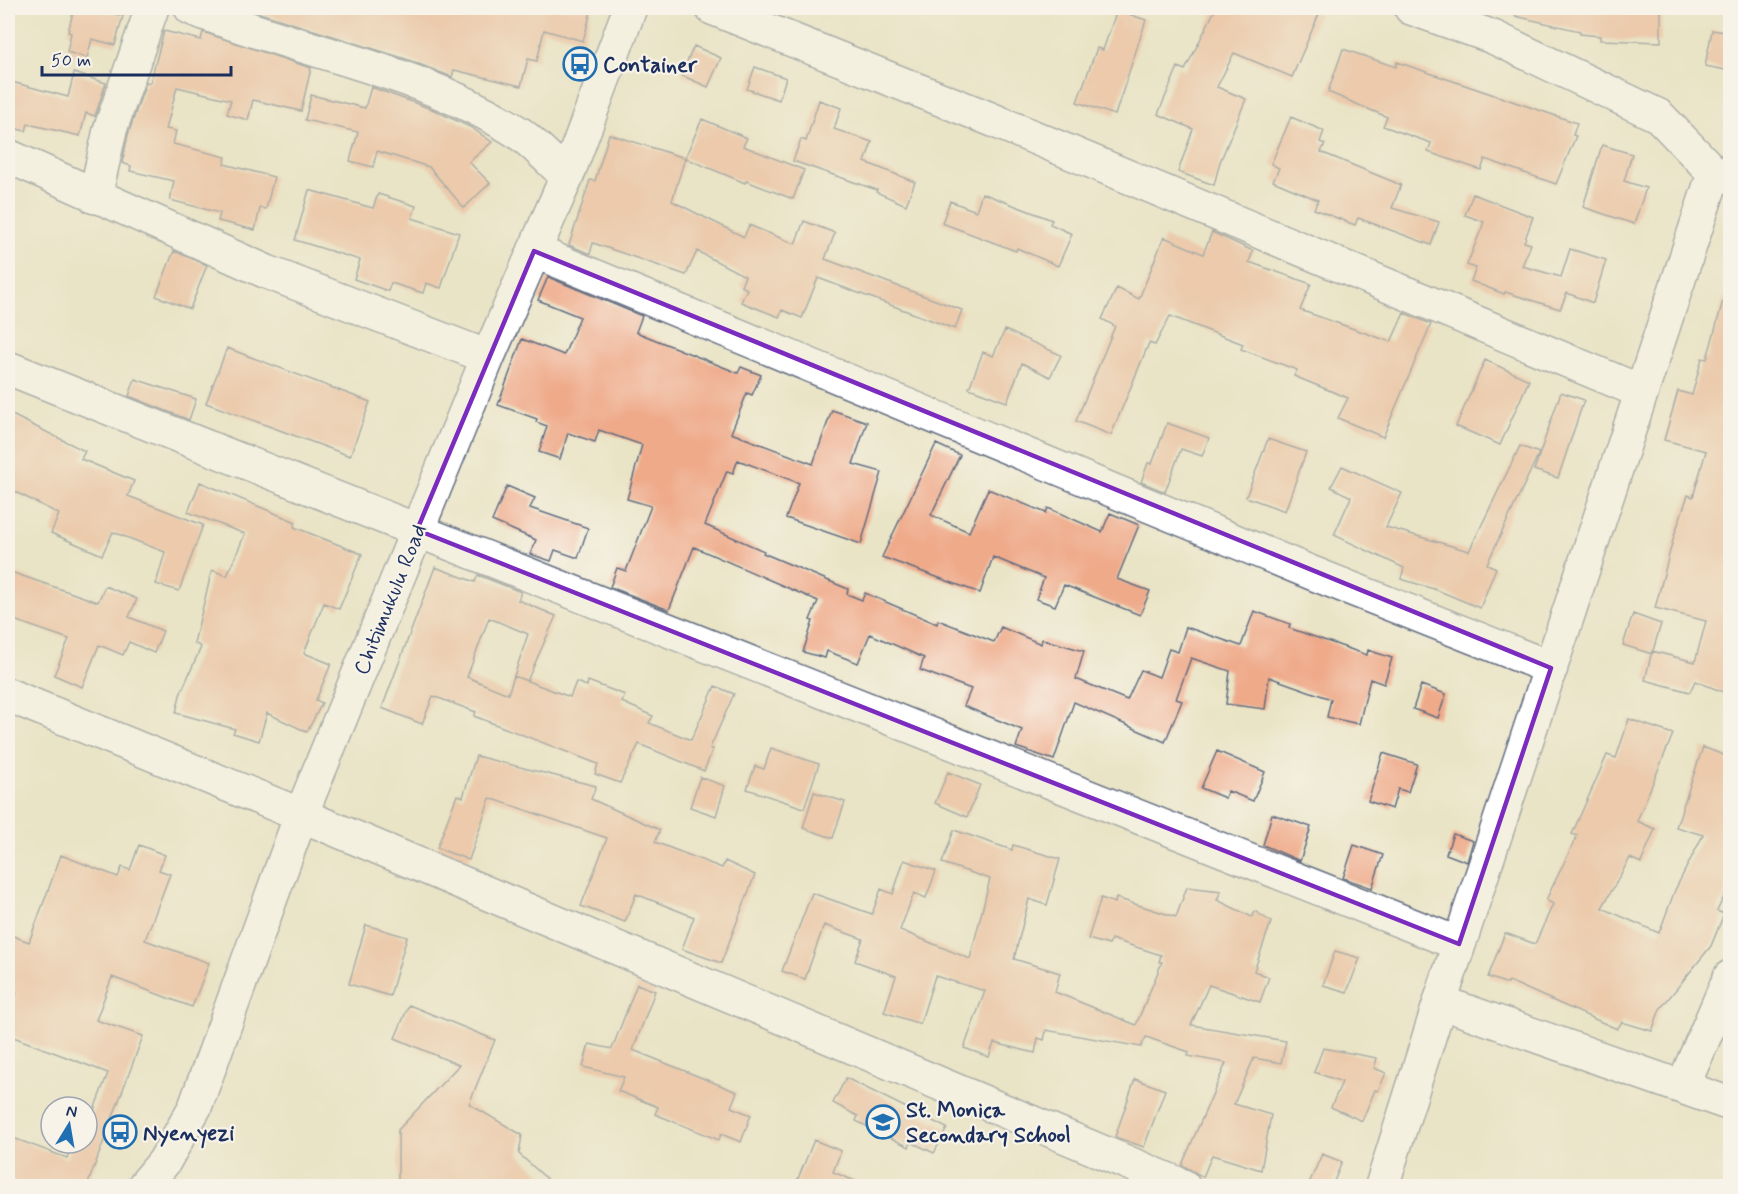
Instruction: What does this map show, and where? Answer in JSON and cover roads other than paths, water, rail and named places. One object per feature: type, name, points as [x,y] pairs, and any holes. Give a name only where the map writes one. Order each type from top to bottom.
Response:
[{"type":"street","points":[[96,196],[110,130],[152,8]]},
{"type":"street","points":[[191,8],[348,58],[468,104],[521,135],[567,176]]},
{"type":"street","name":"Chitimukulu Road","points":[[144,1186],[164,1162],[195,1107],[300,815],[488,357],[567,176],[630,8]]},
{"type":"street","points":[[712,8],[988,118],[1642,392]]},
{"type":"street","points":[[1382,1186],[1440,1002],[1642,392],[1722,174],[1659,116],[1493,37],[1411,8]]},
{"type":"street","points":[[8,156],[267,272],[488,357]]},
{"type":"street","points":[[534,251],[1301,569],[1551,668]]},
{"type":"street","points":[[8,368],[1460,944]]},
{"type":"street","points":[[8,695],[300,815],[1183,1186]]},
{"type":"street","points":[[1683,1086],[1731,977]]},
{"type":"street","points":[[1440,1002],[1731,1104]]},
{"type":"place","name":"Container","points":[[580,64]]},
{"type":"place","name":"St. Monica Secondary School","points":[[883,1122]]},
{"type":"place","name":"Nyenyezi","points":[[120,1132]]}]
